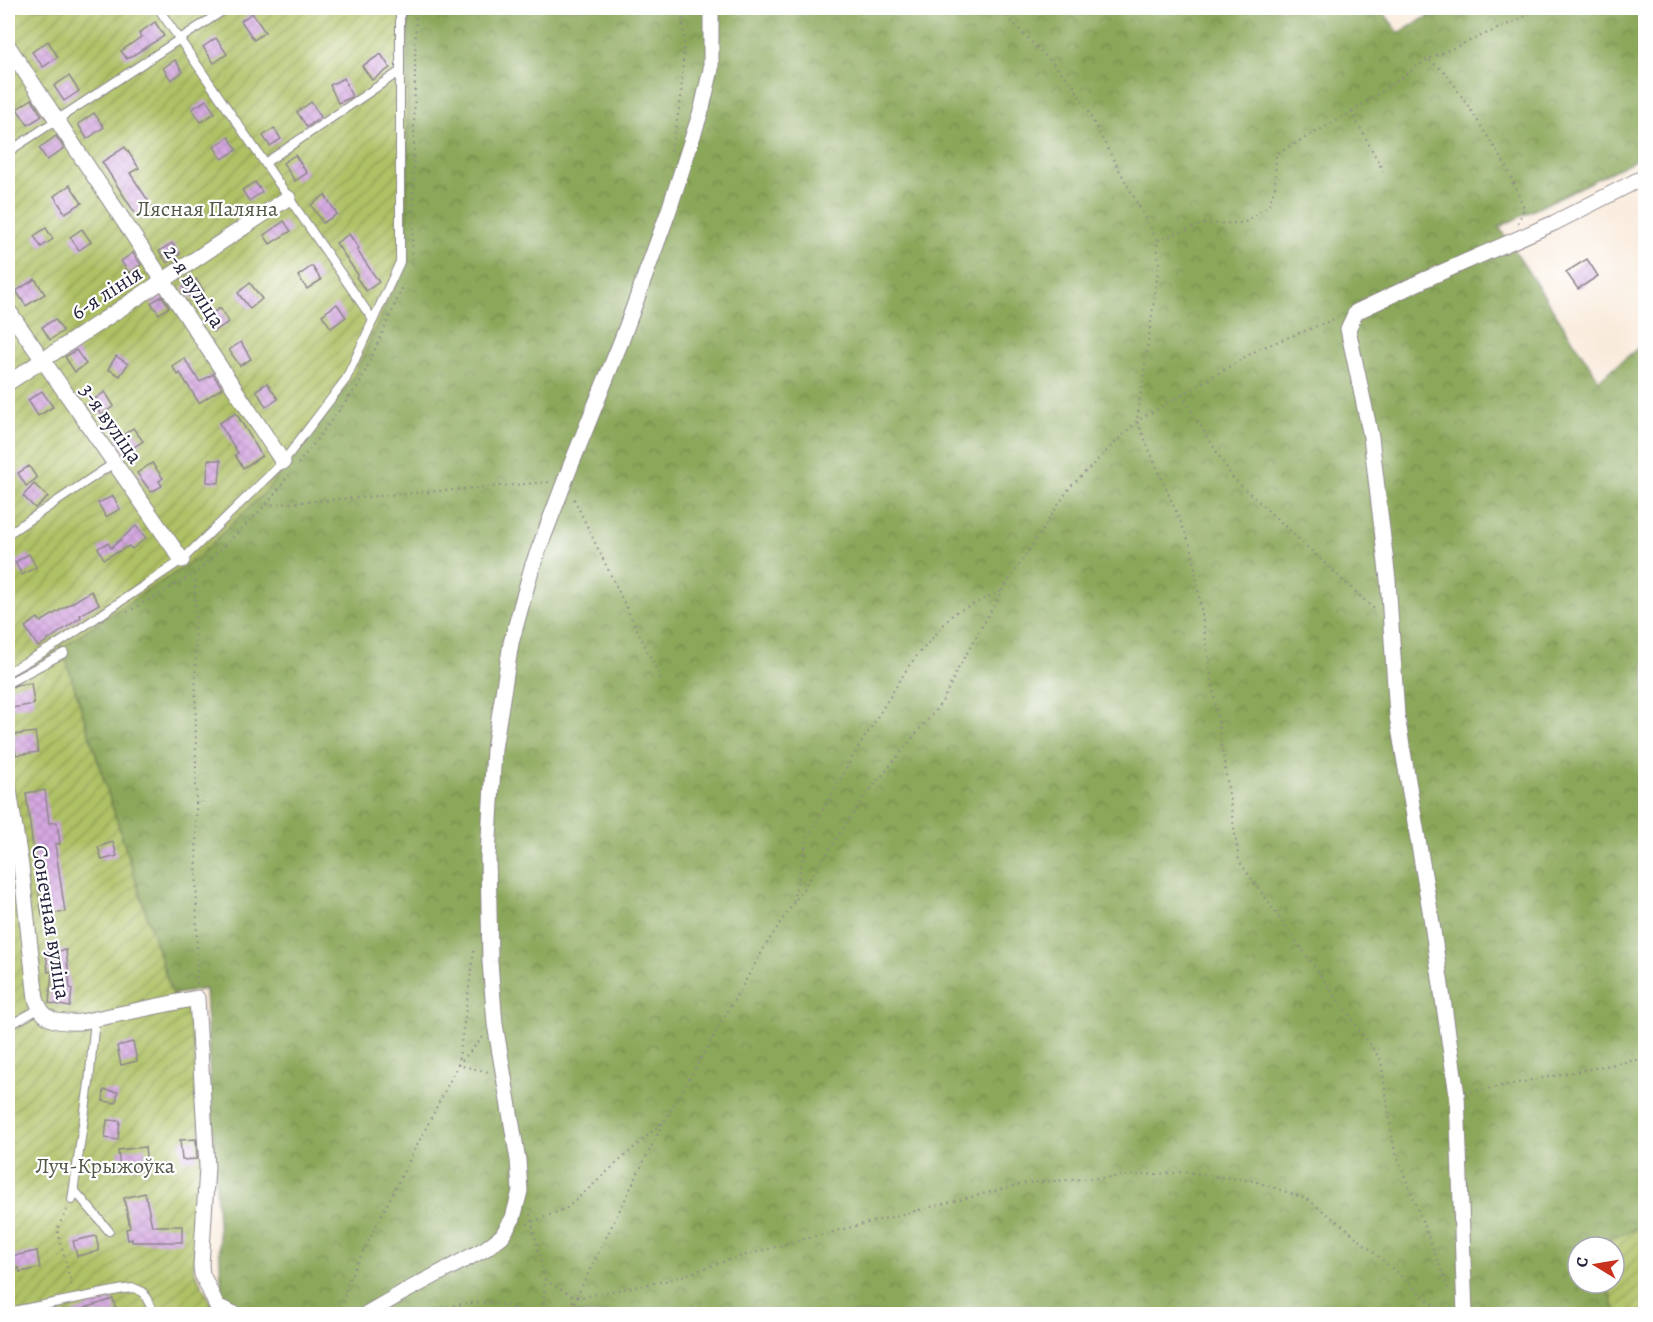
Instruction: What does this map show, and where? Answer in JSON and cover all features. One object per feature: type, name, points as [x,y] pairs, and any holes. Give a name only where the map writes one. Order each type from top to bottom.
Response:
[{"type":"street","points":[[366,1314],[485,1249],[502,1236],[513,1218],[520,1191],[518,1160],[495,1024],[490,962],[488,856],[494,749],[511,643],[532,567],[561,481],[622,339],[668,213],[702,108],[711,69],[711,8]]},
{"type":"street","name":"2-я вуліца","points":[[8,46],[283,462]]},
{"type":"street","points":[[1465,1314],[1457,1095],[1430,910],[1397,716],[1388,580],[1371,437],[1348,328],[1356,312],[1554,223],[1646,176]]},
{"type":"street","name":"6-я лінія","points":[[8,383],[288,198]]},
{"type":"street","name":"3-я вуліца","points":[[8,310],[41,361],[182,560]]},
{"type":"street","name":"Сонечная вуліца","points":[[8,784],[39,1009],[47,1018],[63,1023],[80,1022],[197,999]]},
{"type":"street","points":[[197,999],[207,1167],[202,1274],[217,1306],[235,1314]]},
{"type":"street","points":[[1638,1314],[1646,1311]]},
{"type":"lane","points":[[158,8],[373,320]]},
{"type":"lane","points":[[8,152],[227,8]]},
{"type":"lane","points":[[8,672],[59,643],[182,560],[283,462],[346,379],[400,262],[400,8]]},
{"type":"lane","points":[[265,163],[399,72]]},
{"type":"lane","points":[[8,534],[114,464]]},
{"type":"lane","points":[[8,683],[64,653]]},
{"type":"lane","points":[[8,1026],[39,1009]]},
{"type":"lane","name":"Сонечная вуліца","points":[[73,1196],[89,1083],[95,1018]]},
{"type":"lane","points":[[73,1196],[109,1231]]},
{"type":"lane","points":[[8,1312],[134,1288],[143,1292],[155,1314]]},
{"type":"path","points":[[408,274],[413,263],[416,8]]},
{"type":"path","points":[[670,156],[681,99],[684,43],[682,8]]},
{"type":"path","points":[[998,8],[1073,84],[1157,240],[1159,265],[1137,421],[1192,549],[1239,861],[1381,1060],[1394,1148],[1450,1292]]},
{"type":"path","points":[[1157,240],[1203,224],[1244,223],[1269,205],[1275,186],[1276,154],[1352,112],[1428,59],[1520,19],[1538,8]]},
{"type":"path","points":[[1428,59],[1446,73],[1508,169],[1524,208],[1510,242]]},
{"type":"path","points":[[1352,112],[1383,171]]},
{"type":"path","points":[[127,612],[195,574],[266,505],[360,383],[403,285]]},
{"type":"path","points":[[572,1314],[576,1298],[666,1119],[767,944],[862,800],[942,702],[1002,591],[1070,487],[1137,421],[1259,348],[1356,312]]},
{"type":"path","points":[[1182,394],[1232,477],[1390,624]]},
{"type":"path","points":[[266,505],[561,481],[661,679]]},
{"type":"path","points":[[195,574],[197,999]]},
{"type":"path","points":[[793,905],[807,839],[852,758],[910,664],[954,614],[1002,591]]},
{"type":"path","points":[[341,1314],[347,1283],[458,1065],[495,1024]]},
{"type":"path","points":[[1457,1095],[1646,1058]]},
{"type":"path","points":[[502,1236],[533,1221],[567,1209],[666,1119]]},
{"type":"path","points":[[559,1314],[576,1298],[670,1280],[732,1259],[812,1237],[1026,1184],[1185,1172],[1254,1181],[1307,1199],[1347,1229],[1444,1314]]},
{"type":"path","points":[[73,1196],[57,1229],[75,1299]]},
{"type":"path","points":[[533,1221],[546,1280],[543,1314]]},
{"type":"path","points":[[546,1280],[576,1298]]},
{"type":"path","points":[[412,1314],[483,1301],[501,1303],[523,1314]]},
{"type":"green space","name":"Лясная Паляна","points":[[8,8],[408,8],[406,261],[353,378],[266,491],[195,560],[62,648],[172,995],[191,1007],[203,1164],[194,1270],[215,1314],[8,1314]]},
{"type":"green space","points":[[408,8],[1380,8],[1399,33],[1442,8],[1645,8],[1645,155],[1499,227],[1599,380],[1645,342],[1645,1225],[1621,1235],[1566,1235],[1566,1295],[1611,1295],[1615,1312],[1612,1314],[223,1314],[205,989],[172,995],[62,648],[86,630],[406,261]]},
{"type":"green space","points":[[1645,1225],[1645,1314],[1612,1314],[1615,1312],[1611,1295],[1626,1295],[1626,1235],[1621,1235]]},
{"type":"building","points":[[252,13],[265,32],[254,40],[241,21]]},
{"type":"building","points":[[155,22],[164,36],[127,59],[121,51],[141,37],[139,33]]},
{"type":"building","points":[[216,38],[227,54],[214,63],[203,47]]},
{"type":"building","points":[[48,41],[58,57],[43,67],[32,52]]},
{"type":"building","points":[[381,54],[390,68],[372,80],[362,66]]},
{"type":"building","points":[[175,60],[183,72],[171,80],[163,68]]},
{"type":"building","points":[[69,76],[79,91],[64,101],[54,86]]},
{"type":"building","points":[[344,78],[352,97],[338,103],[330,85]]},
{"type":"building","points":[[32,99],[42,116],[28,125],[17,109]]},
{"type":"building","points":[[206,100],[215,113],[201,122],[192,109]]},
{"type":"building","points":[[311,102],[321,117],[307,127],[297,112]]},
{"type":"building","points":[[94,113],[104,127],[87,139],[78,124]]},
{"type":"building","points":[[274,128],[281,139],[270,146],[263,136]]},
{"type":"building","points":[[56,136],[64,148],[47,160],[39,148]]},
{"type":"building","points":[[229,137],[237,150],[222,159],[214,147]]},
{"type":"building","points":[[125,147],[139,168],[130,173],[151,205],[136,215],[102,162]]},
{"type":"building","points":[[295,155],[307,173],[295,181],[283,163]]},
{"type":"building","points":[[255,182],[262,192],[249,201],[242,190]]},
{"type":"building","points":[[70,185],[82,203],[65,213],[54,196]]},
{"type":"building","points":[[325,195],[337,214],[323,223],[311,205]]},
{"type":"building","points":[[284,221],[291,231],[270,244],[264,235]]},
{"type":"building","points":[[46,228],[53,239],[41,247],[34,236]]},
{"type":"building","points":[[82,229],[91,242],[79,250],[70,237]]},
{"type":"building","points":[[349,234],[379,282],[366,291],[336,243]]},
{"type":"building","points":[[172,243],[180,254],[167,263],[159,251]]},
{"type":"building","points":[[133,253],[141,265],[129,273],[121,261]]},
{"type":"building","points":[[1587,259],[1598,276],[1578,289],[1566,272]]},
{"type":"building","points":[[312,266],[321,280],[307,289],[298,276]]},
{"type":"building","points":[[35,279],[45,294],[26,306],[16,291]]},
{"type":"building","points":[[196,279],[204,291],[191,299],[183,287]]},
{"type":"building","points":[[250,283],[262,299],[250,309],[238,293]]},
{"type":"building","points":[[162,296],[169,307],[159,314],[151,303]]},
{"type":"building","points":[[337,304],[346,317],[331,328],[322,315]]},
{"type":"building","points":[[220,308],[229,322],[213,332],[204,318]]},
{"type":"building","points":[[55,319],[63,331],[50,340],[42,327]]},
{"type":"building","points":[[241,342],[251,359],[240,366],[229,350]]},
{"type":"building","points":[[76,350],[86,364],[75,372],[65,357]]},
{"type":"building","points":[[116,356],[128,364],[120,376],[108,369]]},
{"type":"building","points":[[184,358],[200,382],[213,374],[222,388],[199,403],[180,373],[178,375],[172,366]]},
{"type":"building","points":[[267,383],[278,399],[266,407],[256,390]]},
{"type":"building","points":[[42,391],[53,407],[38,416],[28,400]]},
{"type":"building","points":[[105,392],[114,406],[101,415],[92,401]]},
{"type":"building","points":[[236,413],[262,456],[243,468],[235,455],[238,453],[219,423]]},
{"type":"building","points":[[133,428],[143,441],[125,453],[116,440]]},
{"type":"building","points":[[208,460],[221,460],[219,483],[207,482]]},
{"type":"building","points":[[152,463],[163,478],[159,481],[162,486],[151,492],[137,473]]},
{"type":"building","points":[[29,466],[37,478],[26,486],[18,473]]},
{"type":"building","points":[[34,484],[48,497],[35,508],[23,496]]},
{"type":"building","points":[[113,496],[120,509],[106,517],[98,503]]},
{"type":"building","points":[[136,526],[146,538],[132,549],[129,546],[104,559],[98,548],[108,543],[111,548]]},
{"type":"building","points":[[29,554],[36,567],[22,575],[15,562]]},
{"type":"building","points":[[91,591],[99,604],[80,615],[81,617],[38,647],[25,627],[38,618],[41,622]]},
{"type":"building","points":[[31,683],[34,704],[12,708],[9,689],[16,685]]},
{"type":"building","points":[[35,732],[38,752],[16,755],[13,735]]},
{"type":"building","points":[[45,790],[49,823],[57,822],[60,844],[55,844],[65,912],[42,916],[26,793]]},
{"type":"building","points":[[113,842],[117,856],[102,860],[98,847]]},
{"type":"building","points":[[66,950],[70,988],[72,989],[70,1007],[49,1003],[52,971],[48,972],[46,952]]},
{"type":"building","points":[[133,1042],[137,1061],[121,1065],[117,1046]]},
{"type":"building","points":[[104,1090],[118,1092],[116,1103],[103,1101]]},
{"type":"building","points":[[107,1120],[120,1121],[118,1140],[105,1138]]},
{"type":"building","points":[[196,1139],[197,1159],[182,1160],[180,1140]]},
{"type":"building","points":[[145,1147],[147,1166],[120,1169],[118,1150]]},
{"type":"building","points":[[145,1193],[152,1226],[182,1226],[182,1242],[132,1242],[132,1239],[128,1240],[126,1229],[130,1228],[124,1198]]},
{"type":"building","points":[[96,1236],[99,1251],[77,1256],[73,1241]]},
{"type":"building","points":[[37,1251],[40,1268],[20,1272],[19,1268],[8,1271],[8,1257]]},
{"type":"building","points":[[113,1299],[117,1314],[74,1314],[73,1312]]},
{"type":"park label","name":"Луч-Крыжоўка","points":[[105,1165]]}]
